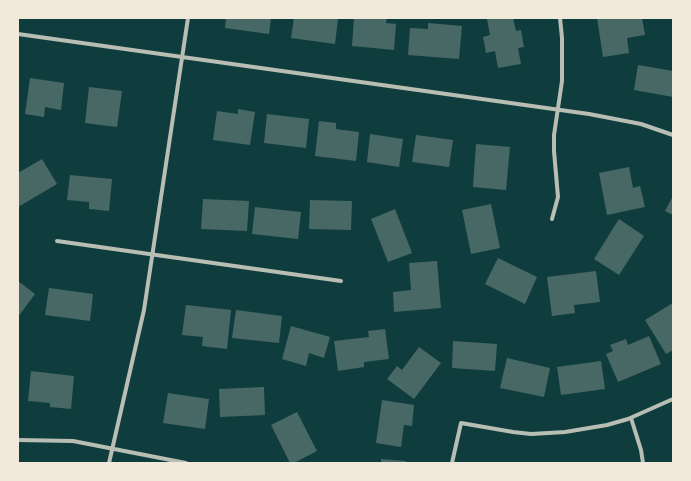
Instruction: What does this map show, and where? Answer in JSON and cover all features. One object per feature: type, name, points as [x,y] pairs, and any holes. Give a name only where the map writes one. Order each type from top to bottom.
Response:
[{"type":"street","points":[[109,463],[136,351],[153,255],[188,18]]},
{"type":"street","points":[[552,219],[558,197],[554,135],[558,111],[562,60],[560,18]]},
{"type":"street","points":[[18,34],[616,118],[641,124],[673,135]]},
{"type":"street","points":[[57,241],[341,281]]},
{"type":"street","points":[[452,463],[461,423],[513,432],[548,433],[607,425],[631,418],[673,399]]},
{"type":"street","points":[[631,418],[641,450],[643,463]]},
{"type":"street","points":[[18,440],[73,441],[186,463]]},
{"type":"building","points":[[226,18],[271,18],[269,34],[225,28]]},
{"type":"building","points":[[294,18],[338,19],[335,44],[291,38]]},
{"type":"building","points":[[354,18],[387,18],[386,23],[396,24],[394,50],[352,46]]},
{"type":"building","points":[[513,18],[516,31],[521,30],[524,47],[518,48],[521,64],[498,68],[495,51],[486,53],[483,37],[490,35],[487,19]]},
{"type":"building","points":[[597,18],[642,18],[645,35],[627,38],[629,53],[603,57]]},
{"type":"building","points":[[428,23],[462,26],[459,59],[408,55],[410,28],[428,29]]},
{"type":"building","points":[[638,65],[673,71],[673,97],[634,90]]},
{"type":"building","points":[[30,78],[64,83],[61,110],[45,107],[44,117],[25,114]]},
{"type":"building","points":[[89,87],[122,91],[117,127],[85,123]]},
{"type":"building","points":[[238,109],[255,112],[250,145],[213,140],[217,111],[238,114]]},
{"type":"building","points":[[267,114],[309,119],[306,148],[264,143]]},
{"type":"building","points":[[319,121],[336,123],[336,129],[359,132],[356,161],[315,156]]},
{"type":"building","points":[[370,134],[403,139],[399,167],[367,162]]},
{"type":"building","points":[[416,135],[453,140],[449,167],[412,162]]},
{"type":"building","points":[[476,144],[510,147],[506,190],[473,187]]},
{"type":"building","points":[[42,159],[57,184],[18,207],[18,173]]},
{"type":"building","points":[[629,167],[633,188],[640,186],[645,207],[607,215],[599,173]]},
{"type":"building","points":[[70,175],[112,179],[109,211],[89,209],[89,202],[67,200]]},
{"type":"building","points":[[673,196],[673,215],[665,211]]},
{"type":"building","points":[[203,199],[249,201],[247,231],[201,229]]},
{"type":"building","points":[[310,200],[352,201],[351,230],[309,229]]},
{"type":"building","points":[[491,204],[500,248],[471,254],[462,210]]},
{"type":"building","points":[[255,207],[301,212],[298,239],[252,234]]},
{"type":"building","points":[[395,209],[412,253],[388,262],[371,219]]},
{"type":"building","points":[[619,219],[644,236],[619,275],[594,259]]},
{"type":"building","points":[[498,258],[537,277],[525,304],[485,284]]},
{"type":"building","points":[[437,261],[441,308],[394,312],[393,292],[411,290],[409,263]]},
{"type":"building","points":[[596,271],[600,302],[574,305],[575,313],[552,316],[547,277]]},
{"type":"building","points":[[18,281],[35,294],[18,317]]},
{"type":"building","points":[[49,288],[93,294],[90,321],[45,315]]},
{"type":"building","points":[[673,303],[673,350],[666,354],[645,320]]},
{"type":"building","points":[[186,305],[231,310],[227,349],[202,346],[203,337],[182,335]]},
{"type":"building","points":[[236,310],[282,316],[279,343],[232,338]]},
{"type":"building","points":[[291,326],[330,337],[324,358],[309,353],[306,366],[282,359]]},
{"type":"building","points":[[385,329],[389,359],[364,362],[364,367],[338,371],[334,341],[369,337],[368,331]]},
{"type":"building","points":[[649,336],[661,364],[618,382],[606,354],[613,351],[610,345],[626,339],[628,345]]},
{"type":"building","points":[[453,341],[497,344],[495,371],[452,368]]},
{"type":"building","points":[[419,347],[441,363],[414,399],[387,379],[397,366],[402,370]]},
{"type":"building","points":[[507,358],[550,368],[544,397],[500,388]]},
{"type":"building","points":[[601,361],[605,389],[561,395],[557,367]]},
{"type":"building","points":[[31,371],[74,376],[71,409],[50,407],[50,403],[28,401]]},
{"type":"building","points":[[264,387],[265,415],[220,417],[219,389]]},
{"type":"building","points":[[168,393],[209,399],[205,429],[163,423]]},
{"type":"building","points":[[382,400],[414,405],[412,426],[404,425],[401,447],[376,443]]},
{"type":"building","points":[[297,412],[317,451],[294,463],[290,463],[271,425]]},
{"type":"building","points":[[381,459],[406,461],[406,463],[381,463]]}]
